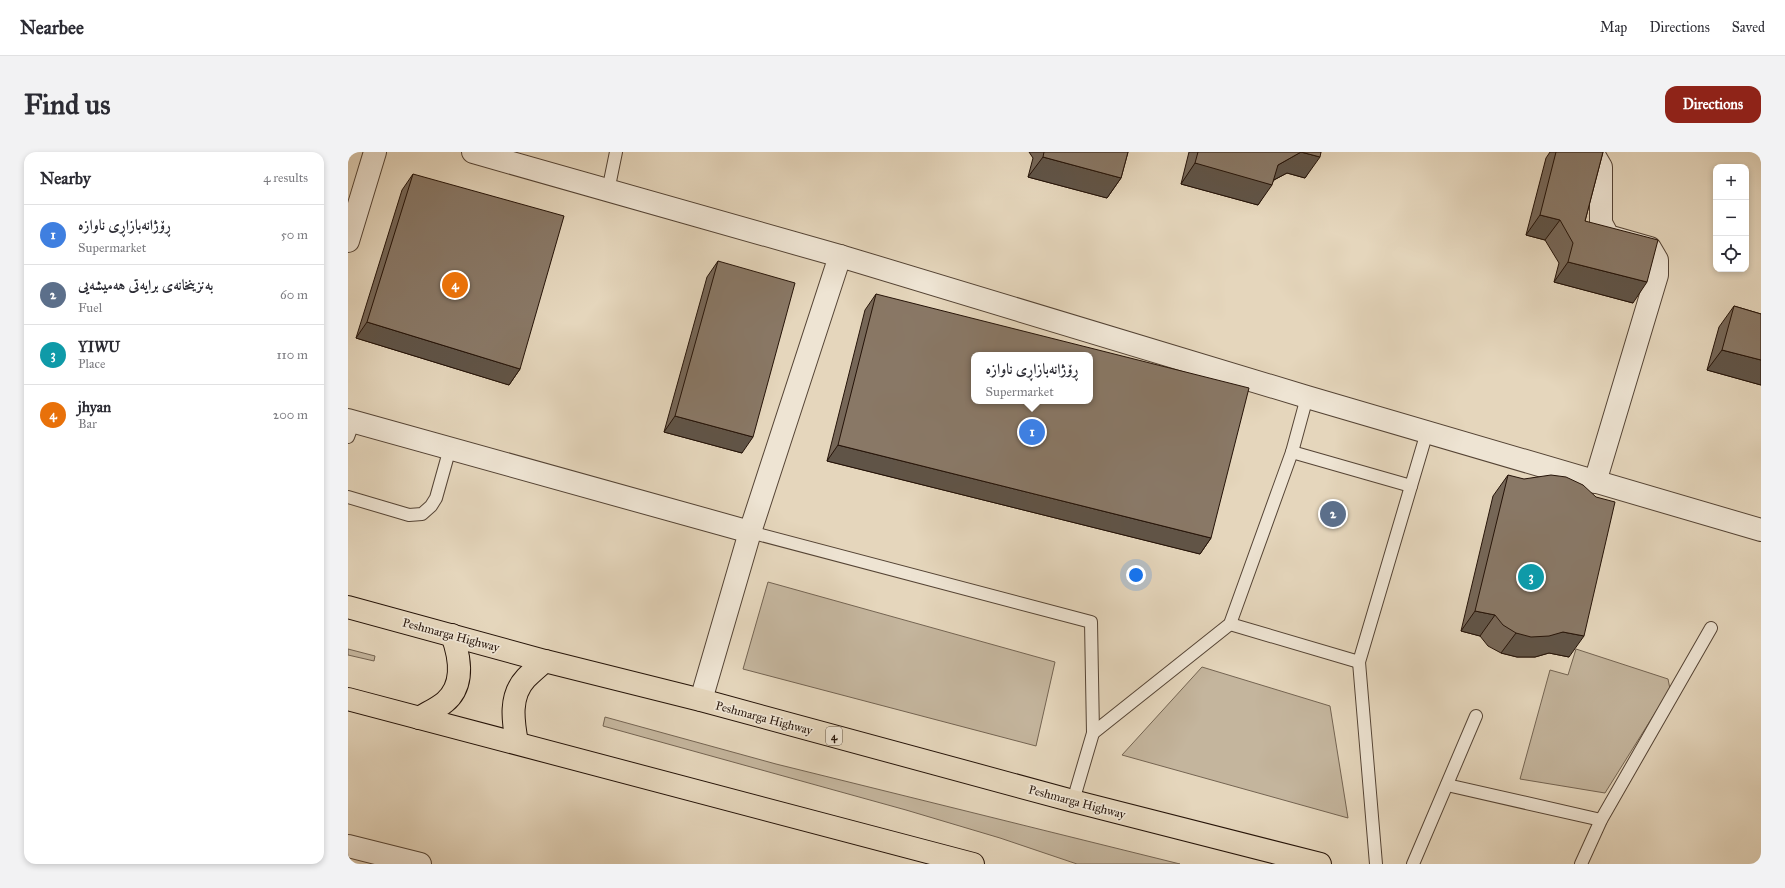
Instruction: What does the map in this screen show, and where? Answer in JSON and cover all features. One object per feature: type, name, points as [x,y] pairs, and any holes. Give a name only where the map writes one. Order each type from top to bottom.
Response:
[{"type":"highway","name":"Peshmarga Highway","points":[[348,607],[545,661],[701,700],[1073,801],[1320,864]]},
{"type":"highway","points":[[419,718],[446,702],[456,687],[459,664],[458,652],[452,635]]},
{"type":"highway","points":[[517,744],[512,716],[516,695],[525,678],[545,661]]},
{"type":"highway","points":[[348,699],[973,864]]},
{"type":"street","points":[[348,240],[375,152]]},
{"type":"street","points":[[473,152],[840,256],[1307,398],[1761,530]]},
{"type":"street","points":[[1585,152],[1594,155],[1601,167],[1601,223],[1608,236],[1650,248],[1656,260],[1656,275],[1595,482]]},
{"type":"street","points":[[701,700],[750,532],[840,256]]},
{"type":"street","points":[[350,426],[450,448],[750,532]]},
{"type":"street","points":[[348,846],[420,864]]},
{"type":"lane","points":[[608,191],[616,152]]},
{"type":"lane","points":[[1093,733],[1230,624],[1292,452],[1307,398]]},
{"type":"lane","points":[[1376,864],[1359,662],[1427,432]]},
{"type":"lane","points":[[348,497],[409,515],[422,514],[431,506],[436,498],[450,448]]},
{"type":"lane","points":[[1292,452],[1411,486]]},
{"type":"lane","points":[[750,532],[1091,622],[1093,733],[1073,801]]},
{"type":"lane","points":[[1230,624],[1359,662]]},
{"type":"lane","points":[[1581,864],[1601,820],[1711,628]]},
{"type":"lane","points":[[1413,864],[1476,716]]},
{"type":"lane","points":[[1447,785],[1601,820]]},
{"type":"shaded area","points":[[768,582],[1055,662],[1036,746],[743,669]]},
{"type":"shaded area","points":[[348,649],[375,656],[374,661],[348,655]]},
{"type":"shaded area","points":[[1576,649],[1668,679],[1670,689],[1605,793],[1520,779],[1550,670],[1568,675]]},
{"type":"shaded area","points":[[1202,667],[1330,706],[1348,818],[1122,755]]},
{"type":"shaded area","points":[[605,717],[776,764],[1180,864],[1077,864],[1000,838],[906,810],[603,726]]},
{"type":"building","points":[[1044,152],[1128,152],[1121,178],[1043,157]]},
{"type":"building","points":[[1198,152],[1301,152],[1278,165],[1272,185],[1195,163]]},
{"type":"building","points":[[1301,152],[1321,152],[1320,157]]},
{"type":"building","points":[[1556,152],[1603,152],[1585,221],[1658,240],[1647,282],[1568,262],[1573,243],[1560,220],[1540,215]]},
{"type":"building","points":[[413,174],[564,216],[520,369],[367,322]]},
{"type":"building","points":[[718,261],[795,283],[753,437],[675,416]]},
{"type":"building","points":[[876,294],[1249,388],[1211,538],[838,445]]},
{"type":"building","points":[[1734,306],[1761,314],[1761,360],[1722,350]]},
{"type":"building","points":[[1508,475],[1524,479],[1551,475],[1566,477],[1583,485],[1596,497],[1615,502],[1584,636],[1563,632],[1549,636],[1531,637],[1516,633],[1503,625],[1495,615],[1475,611]]},
{"type":"place","name":"jhyan","points":[[455,285]]},
{"type":"place","name":"ڕۆژانەبازاڕی ناوازە","points":[[1032,432]]},
{"type":"place","name":"بەنزینخانەی برایەتی هەمیشەیی","points":[[1333,514]]},
{"type":"place","name":"YIWU","points":[[1531,577]]}]
